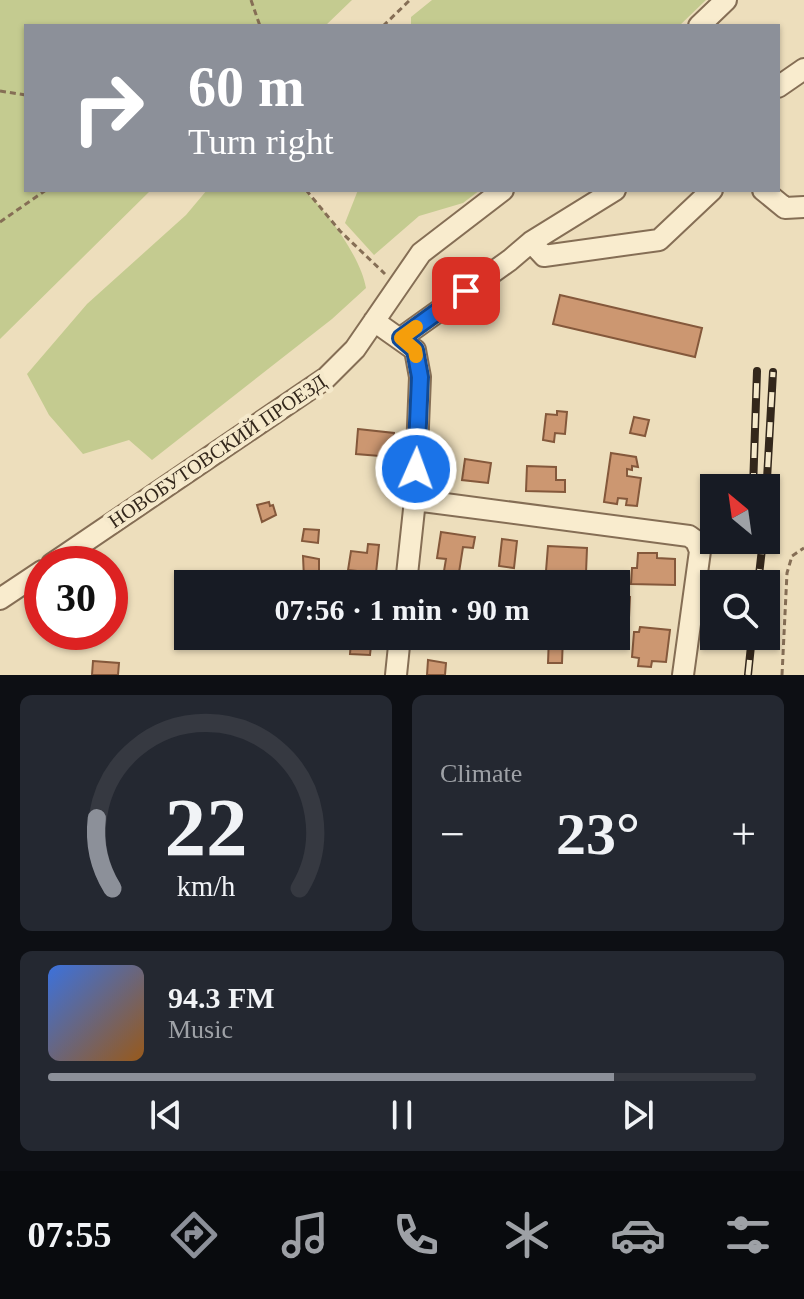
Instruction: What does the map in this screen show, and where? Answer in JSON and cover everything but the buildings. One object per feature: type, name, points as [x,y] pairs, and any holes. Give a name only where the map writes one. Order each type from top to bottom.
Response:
[{"type":"street","points":[[701,24],[726,0]]},
{"type":"street","points":[[780,86],[804,69]]},
{"type":"street","name":"НОВОБУТОВСКИЙ ПРОЕЗД","points":[[79,546],[326,378],[355,349],[421,253],[500,192]]},
{"type":"street","points":[[401,338],[531,242],[612,192]]},
{"type":"street","points":[[531,242],[544,256],[659,240],[710,192]]},
{"type":"street","points":[[765,192],[785,208],[804,207]]},
{"type":"street","points":[[374,321],[415,350],[420,377],[415,500],[408,570]]},
{"type":"street","points":[[415,500],[689,536],[696,541],[700,551],[683,675]]},
{"type":"street","points":[[0,599],[24,583]]},
{"type":"street","points":[[396,675],[399,650]]},
{"type":"path","points":[[251,0],[259,24]]},
{"type":"path","points":[[385,24],[410,0]]},
{"type":"path","points":[[0,91],[24,95]]},
{"type":"path","points":[[0,222],[43,192]]},
{"type":"path","points":[[309,192],[340,231],[397,286]]},
{"type":"path","points":[[782,675],[787,573],[792,556],[804,548]]},
{"type":"green space","points":[[0,0],[352,0],[327,24],[24,24],[24,192],[149,192],[0,339]]},
{"type":"green space","points":[[432,0],[706,0],[681,24],[411,24],[411,17]]},
{"type":"green space","points":[[205,192],[305,192],[342,235],[366,288],[332,319],[152,460],[129,440],[83,454],[49,415],[27,374],[87,304],[186,215]]},
{"type":"green space","points":[[357,192],[477,192],[463,203],[419,216],[374,255],[345,223]]},
{"type":"railway","points":[[753,474],[757,371]]},
{"type":"railway","points":[[767,474],[773,372]]},
{"type":"railway","points":[[760,570],[761,554]]},
{"type":"railway","points":[[748,675],[751,650]]},
{"type":"slow traffic","points":[[416,327],[401,338],[415,350],[416,356]]},
{"type":"route","points":[[416,469],[420,377],[415,350],[401,338],[466,291]]}]
